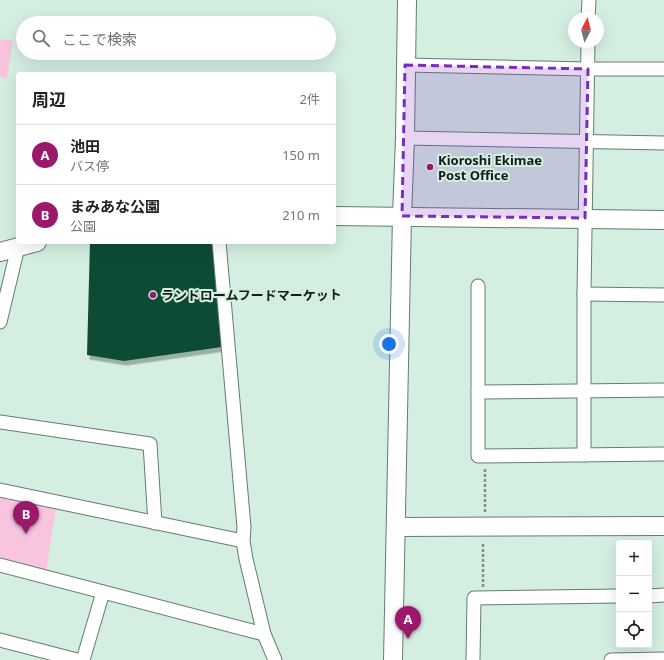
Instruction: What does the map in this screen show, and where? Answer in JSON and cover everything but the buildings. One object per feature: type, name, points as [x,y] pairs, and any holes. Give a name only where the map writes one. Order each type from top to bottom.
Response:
[{"type":"street","points":[[393,660],[407,0]]},
{"type":"street","points":[[588,0],[588,12]]},
{"type":"street","points":[[584,455],[584,294],[588,48]]},
{"type":"street","points":[[405,65],[664,69]]},
{"type":"street","points":[[405,138],[586,142],[664,142]]},
{"type":"street","points":[[336,216],[664,220]]},
{"type":"street","points":[[0,252],[29,244]]},
{"type":"street","points":[[219,244],[244,527],[243,541],[264,634],[275,660]]},
{"type":"street","points":[[0,322],[18,247]]},
{"type":"street","points":[[478,286],[478,456],[664,454]]},
{"type":"street","points":[[584,294],[664,295]]},
{"type":"street","points":[[478,392],[664,390]]},
{"type":"street","points":[[0,422],[150,444],[155,523]]},
{"type":"street","points":[[0,490],[243,541]]},
{"type":"street","points":[[396,527],[664,526]]},
{"type":"street","points":[[0,565],[264,634]]},
{"type":"street","points":[[83,660],[103,592]]},
{"type":"street","points":[[652,596],[664,595]]},
{"type":"street","points":[[473,660],[474,598],[616,596]]},
{"type":"street","points":[[0,640],[77,660]]},
{"type":"street","points":[[611,660],[664,659]]},
{"type":"path","points":[[484,517],[485,456]]},
{"type":"path","points":[[482,598],[483,537]]},
{"type":"highlighted area","points":[[405,65],[588,69],[585,218],[402,216]]},
{"type":"shaded area","points":[[0,39],[13,41],[7,79],[0,77]]},
{"type":"shaded area","points":[[0,496],[56,508],[46,572],[0,560]]},
{"type":"place","name":"Kioroshi Ekimae Post Office","points":[[430,167]]},
{"type":"place","name":"ランドロームフードマーケット","points":[[153,295]]},
{"type":"place","name":"まみあな公園","points":[[26,534]]},
{"type":"place","name":"池田","points":[[408,639]]}]
